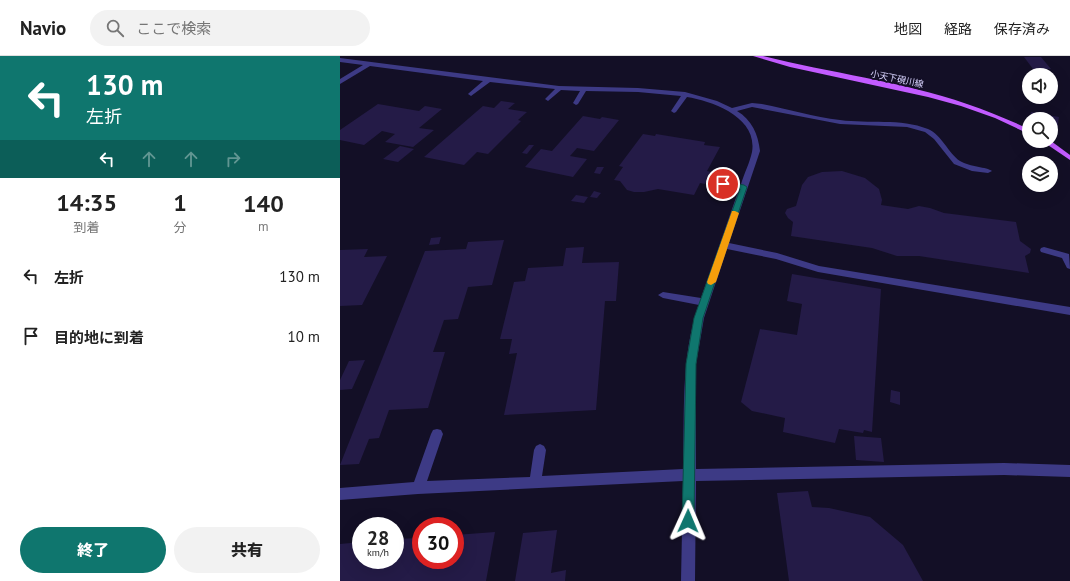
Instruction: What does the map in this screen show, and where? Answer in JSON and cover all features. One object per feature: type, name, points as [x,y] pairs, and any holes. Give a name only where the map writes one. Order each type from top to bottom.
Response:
[{"type":"main road","name":"小天下硯川線","points":[[756,56],[947,100],[1010,121],[1022,128]]},
{"type":"main road","points":[[1056,148],[1070,158]]},
{"type":"street","points":[[340,60],[560,88],[685,94],[714,102],[732,110],[743,118],[751,128],[756,138],[756,151],[698,318],[691,364],[688,475],[688,581]]},
{"type":"street","points":[[340,82],[369,64]]},
{"type":"street","points":[[471,94],[489,79]]},
{"type":"street","points":[[548,99],[560,88]]},
{"type":"street","points":[[576,103],[584,89]]},
{"type":"street","points":[[674,111],[685,94]]},
{"type":"street","points":[[732,110],[752,105],[840,122],[908,125],[927,131],[936,138],[957,162],[972,168],[988,171]]},
{"type":"street","points":[[723,184],[744,187]]},
{"type":"street","points":[[724,245],[777,256],[818,269],[1070,311]]},
{"type":"street","points":[[1044,250],[1066,256],[1070,266]]},
{"type":"street","points":[[663,295],[704,302]]},
{"type":"street","points":[[418,488],[437,434]]},
{"type":"street","points":[[535,482],[540,450]]},
{"type":"street","points":[[340,494],[418,488],[688,475],[1004,470],[1070,472]]},
{"type":"building","points":[[1024,57],[1041,57],[1050,68],[1032,68]]},
{"type":"building","points":[[501,101],[515,103],[508,109],[527,112],[518,120],[521,121],[488,154],[477,152],[464,165],[424,157],[483,106],[494,108]]},
{"type":"building","points":[[378,104],[419,111],[425,106],[442,109],[419,128],[434,130],[413,147],[385,142],[395,134],[382,131],[364,145],[340,140],[340,130]]},
{"type":"building","points":[[583,116],[619,120],[594,151],[577,148],[570,156],[587,159],[573,177],[525,167],[541,149],[552,151]]},
{"type":"building","points":[[643,134],[655,136],[656,134],[705,142],[704,145],[720,147],[707,171],[711,172],[705,184],[700,183],[694,195],[658,189],[644,192],[634,192],[627,190],[620,181],[614,180],[623,167],[619,166]]},
{"type":"building","points":[[529,145],[534,145],[527,154],[522,153]]},
{"type":"building","points":[[400,146],[414,149],[398,162],[383,159]]},
{"type":"building","points":[[597,167],[604,167],[600,174],[594,173]]},
{"type":"building","points":[[842,171],[865,178],[879,189],[882,200],[881,205],[908,209],[919,206],[944,213],[1016,222],[1020,241],[1031,249],[1030,253],[1025,256],[1029,273],[919,256],[897,256],[872,248],[791,236],[793,222],[785,213],[787,209],[796,206],[802,185],[808,177],[822,172]]},
{"type":"building","points":[[594,191],[601,193],[597,198],[590,197]]},
{"type":"building","points":[[576,195],[588,197],[584,203],[571,201]]},
{"type":"building","points":[[441,237],[439,244],[429,245],[431,238]]},
{"type":"building","points":[[504,240],[492,285],[468,287],[458,319],[444,320],[433,352],[445,352],[428,408],[389,410],[379,438],[369,439],[359,464],[340,465],[425,251],[466,249],[468,242]]},
{"type":"building","points":[[584,247],[582,263],[619,262],[616,301],[605,301],[596,410],[504,415],[517,353],[509,354],[512,339],[500,339],[514,282],[525,281],[528,268],[563,266],[566,248]]},
{"type":"building","points":[[368,249],[364,257],[387,256],[362,305],[340,306],[340,250]]},
{"type":"building","points":[[792,274],[881,289],[872,432],[864,430],[863,433],[839,429],[835,443],[783,432],[785,418],[752,411],[741,402],[760,329],[797,335],[802,304],[787,301]]},
{"type":"building","points":[[365,360],[352,389],[340,390],[340,380],[349,361]]},
{"type":"building","points":[[891,390],[900,392],[900,405],[890,402]]},
{"type":"building","points":[[854,436],[881,438],[884,462],[856,460]]},
{"type":"building","points":[[808,491],[812,507],[829,508],[870,517],[903,545],[923,581],[789,581],[777,493]]},
{"type":"building","points":[[557,530],[551,573],[566,570],[565,581],[515,581],[523,533]]},
{"type":"building","points":[[495,532],[486,581],[340,581],[340,544],[352,543],[352,569],[404,569],[404,539],[412,538],[412,569],[464,569],[464,534]]},
{"type":"slow traffic","points":[[711,282],[735,213]]},
{"type":"route","points":[[688,521],[691,364],[698,318],[744,187],[723,184]]}]
